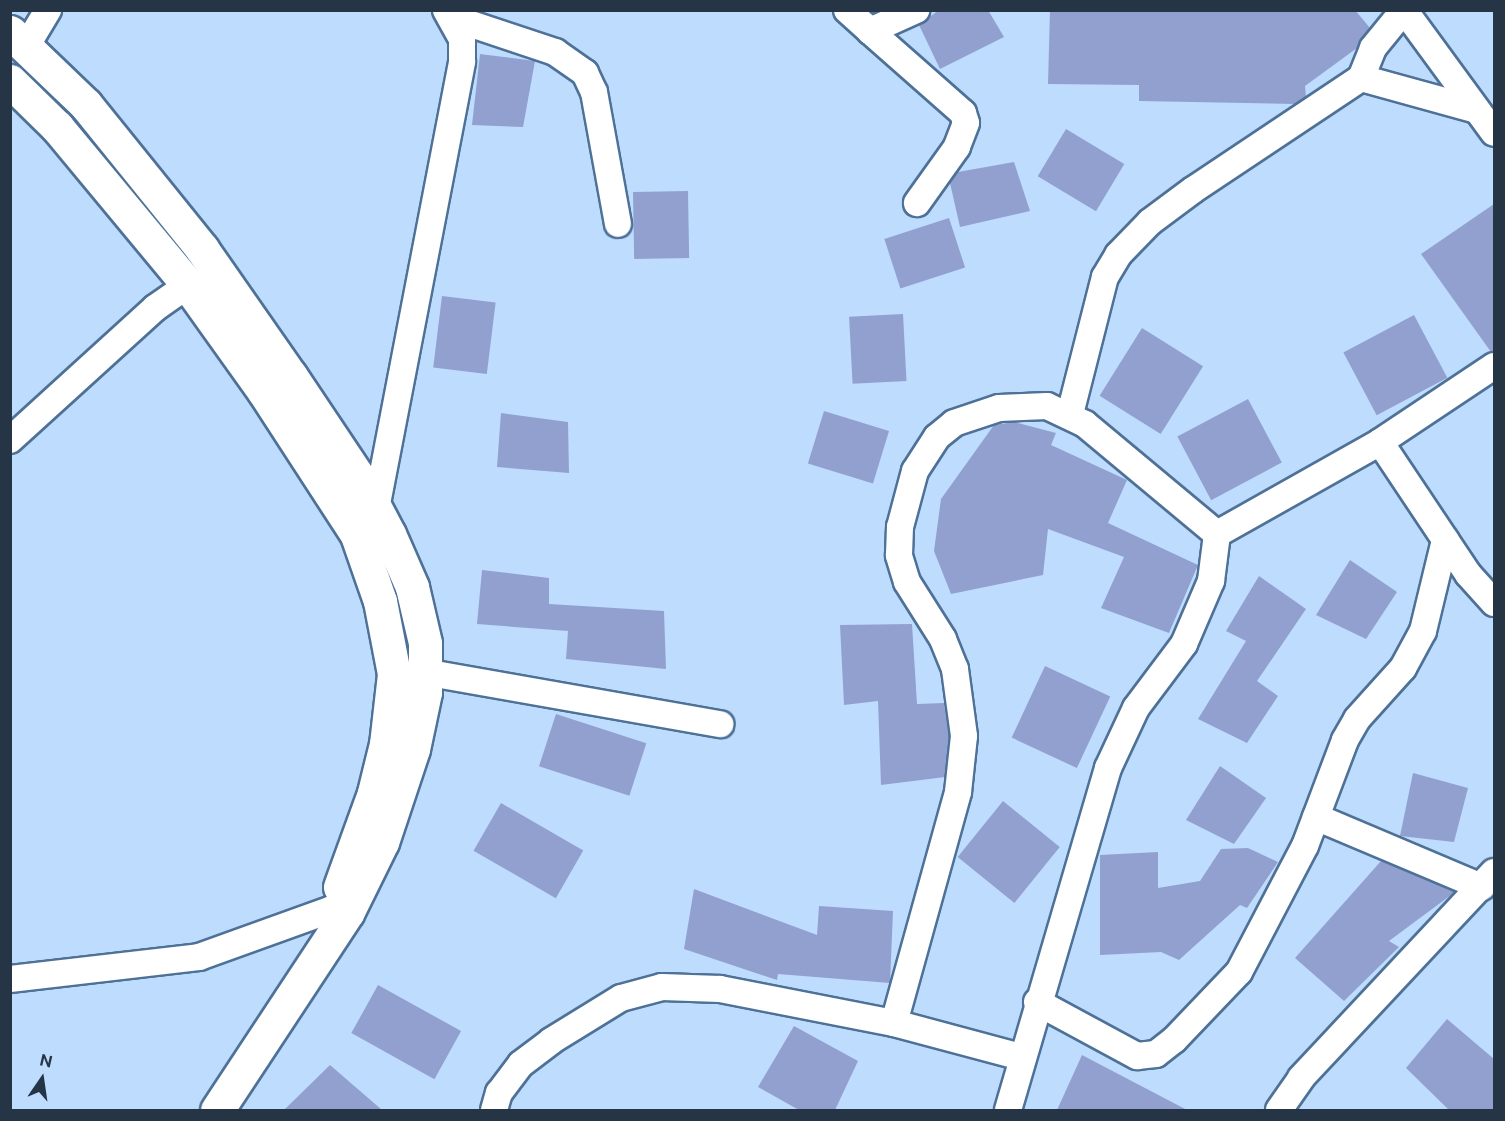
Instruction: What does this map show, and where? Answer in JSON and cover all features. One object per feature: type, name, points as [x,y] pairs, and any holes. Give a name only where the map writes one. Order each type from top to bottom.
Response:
[{"type":"main road","points":[[19,39],[86,105],[202,249],[290,375],[376,509],[412,587],[425,644],[424,672],[413,749],[398,803],[339,911],[326,941],[217,1110]]},
{"type":"main road","points":[[10,81],[57,128],[188,285],[263,390],[357,535],[380,601],[394,674],[386,744],[374,794],[339,911]]},
{"type":"street","points":[[19,39],[48,10]]},
{"type":"street","points":[[847,10],[963,113],[966,123],[957,147],[917,203]]},
{"type":"street","points":[[870,31],[916,10]]},
{"type":"street","points":[[1070,414],[1104,277],[1118,255],[1150,222],[1192,190],[1360,78],[1373,48],[1404,10],[1494,133]]},
{"type":"street","points":[[450,14],[555,52],[585,73],[594,92],[618,224]]},
{"type":"street","points":[[376,509],[462,61],[462,39],[450,14]]},
{"type":"street","points":[[1360,78],[1477,110]]},
{"type":"street","points":[[10,440],[155,308],[188,285]]},
{"type":"street","points":[[1217,534],[1380,442],[1494,366]]},
{"type":"street","points":[[894,1023],[958,792],[964,736],[955,669],[943,639],[907,582],[899,555],[906,497],[925,452],[954,423],[999,408],[1047,406],[1070,414],[1217,534]]},
{"type":"street","points":[[1380,442],[1445,540],[1494,603]]},
{"type":"street","points":[[1008,1110],[1037,1002],[1108,768],[1136,708],[1184,644],[1211,581],[1217,534]]},
{"type":"street","points":[[1037,1002],[1137,1056],[1156,1054],[1174,1040],[1239,972],[1281,895],[1316,817],[1345,740],[1358,719],[1403,668],[1423,632],[1445,540]]},
{"type":"street","points":[[424,672],[720,724]]},
{"type":"street","points":[[1279,1110],[1301,1078],[1488,879],[1316,817]]},
{"type":"street","points":[[10,979],[199,957],[339,911]]},
{"type":"street","points":[[494,1110],[500,1093],[521,1064],[551,1041],[621,998],[662,987],[720,988],[894,1023],[1021,1058]]},
{"type":"building","points":[[939,10],[988,10],[1004,37],[940,69],[919,25]]},
{"type":"building","points":[[1050,10],[1355,10],[1370,28],[1357,48],[1305,86],[1306,97],[1295,104],[1139,101],[1139,85],[1048,84]]},
{"type":"building","points":[[480,54],[535,61],[523,127],[472,125]]},
{"type":"building","points":[[1066,129],[1124,164],[1096,211],[1038,176]]},
{"type":"building","points":[[1014,162],[1030,211],[960,227],[950,183],[958,172]]},
{"type":"building","points":[[688,191],[689,258],[634,259],[633,192]]},
{"type":"building","points":[[1494,204],[1494,351],[1491,352],[1421,254]]},
{"type":"building","points":[[949,218],[965,267],[900,288],[884,239]]},
{"type":"building","points":[[442,296],[496,303],[487,374],[433,367]]},
{"type":"building","points":[[903,314],[907,381],[853,384],[849,317]]},
{"type":"building","points":[[1414,315],[1447,378],[1377,415],[1343,353]]},
{"type":"building","points":[[1142,328],[1203,366],[1161,434],[1100,396]]},
{"type":"building","points":[[1248,399],[1282,463],[1211,500],[1177,437]]},
{"type":"building","points":[[824,411],[889,431],[873,483],[808,464]]},
{"type":"building","points":[[501,413],[568,422],[569,473],[497,467]]},
{"type":"building","points":[[1014,422],[1056,433],[1051,445],[1127,480],[1108,523],[1198,565],[1169,633],[1101,608],[1124,557],[1048,529],[1043,575],[951,594],[934,551],[941,499],[994,425]]},
{"type":"building","points":[[1350,560],[1397,592],[1366,639],[1316,615]]},
{"type":"building","points":[[482,570],[549,578],[549,604],[664,611],[666,669],[566,659],[568,631],[477,624]]},
{"type":"building","points":[[1259,576],[1306,609],[1257,681],[1278,696],[1247,743],[1198,719],[1246,641],[1226,631]]},
{"type":"building","points":[[912,624],[917,704],[944,703],[949,736],[945,777],[881,785],[878,701],[844,705],[840,625]]},
{"type":"building","points":[[1045,666],[1110,696],[1077,768],[1012,738]]},
{"type":"building","points":[[556,714],[646,743],[629,796],[539,766]]},
{"type":"building","points":[[1220,766],[1266,798],[1234,844],[1186,820]]},
{"type":"building","points":[[1413,773],[1468,788],[1454,842],[1400,836]]},
{"type":"building","points":[[1003,801],[1060,847],[1014,903],[958,857]]},
{"type":"building","points":[[501,803],[583,850],[556,898],[474,851]]},
{"type":"building","points":[[1248,848],[1278,862],[1247,908],[1240,905],[1179,960],[1161,952],[1100,955],[1100,855],[1158,852],[1158,888],[1200,881],[1221,849]]},
{"type":"building","points":[[1381,861],[1455,892],[1389,941],[1399,947],[1344,1001],[1295,958]]},
{"type":"building","points":[[694,889],[817,935],[819,906],[893,911],[890,983],[778,974],[777,980],[684,949]]},
{"type":"building","points":[[378,985],[461,1031],[434,1079],[351,1033]]},
{"type":"building","points":[[1447,1019],[1494,1059],[1494,1110],[1449,1110],[1406,1068]]},
{"type":"building","points":[[794,1026],[858,1061],[835,1110],[799,1110],[758,1087]]},
{"type":"building","points":[[1082,1055],[1187,1110],[1057,1110]]},
{"type":"building","points":[[330,1065],[382,1110],[284,1110]]}]
